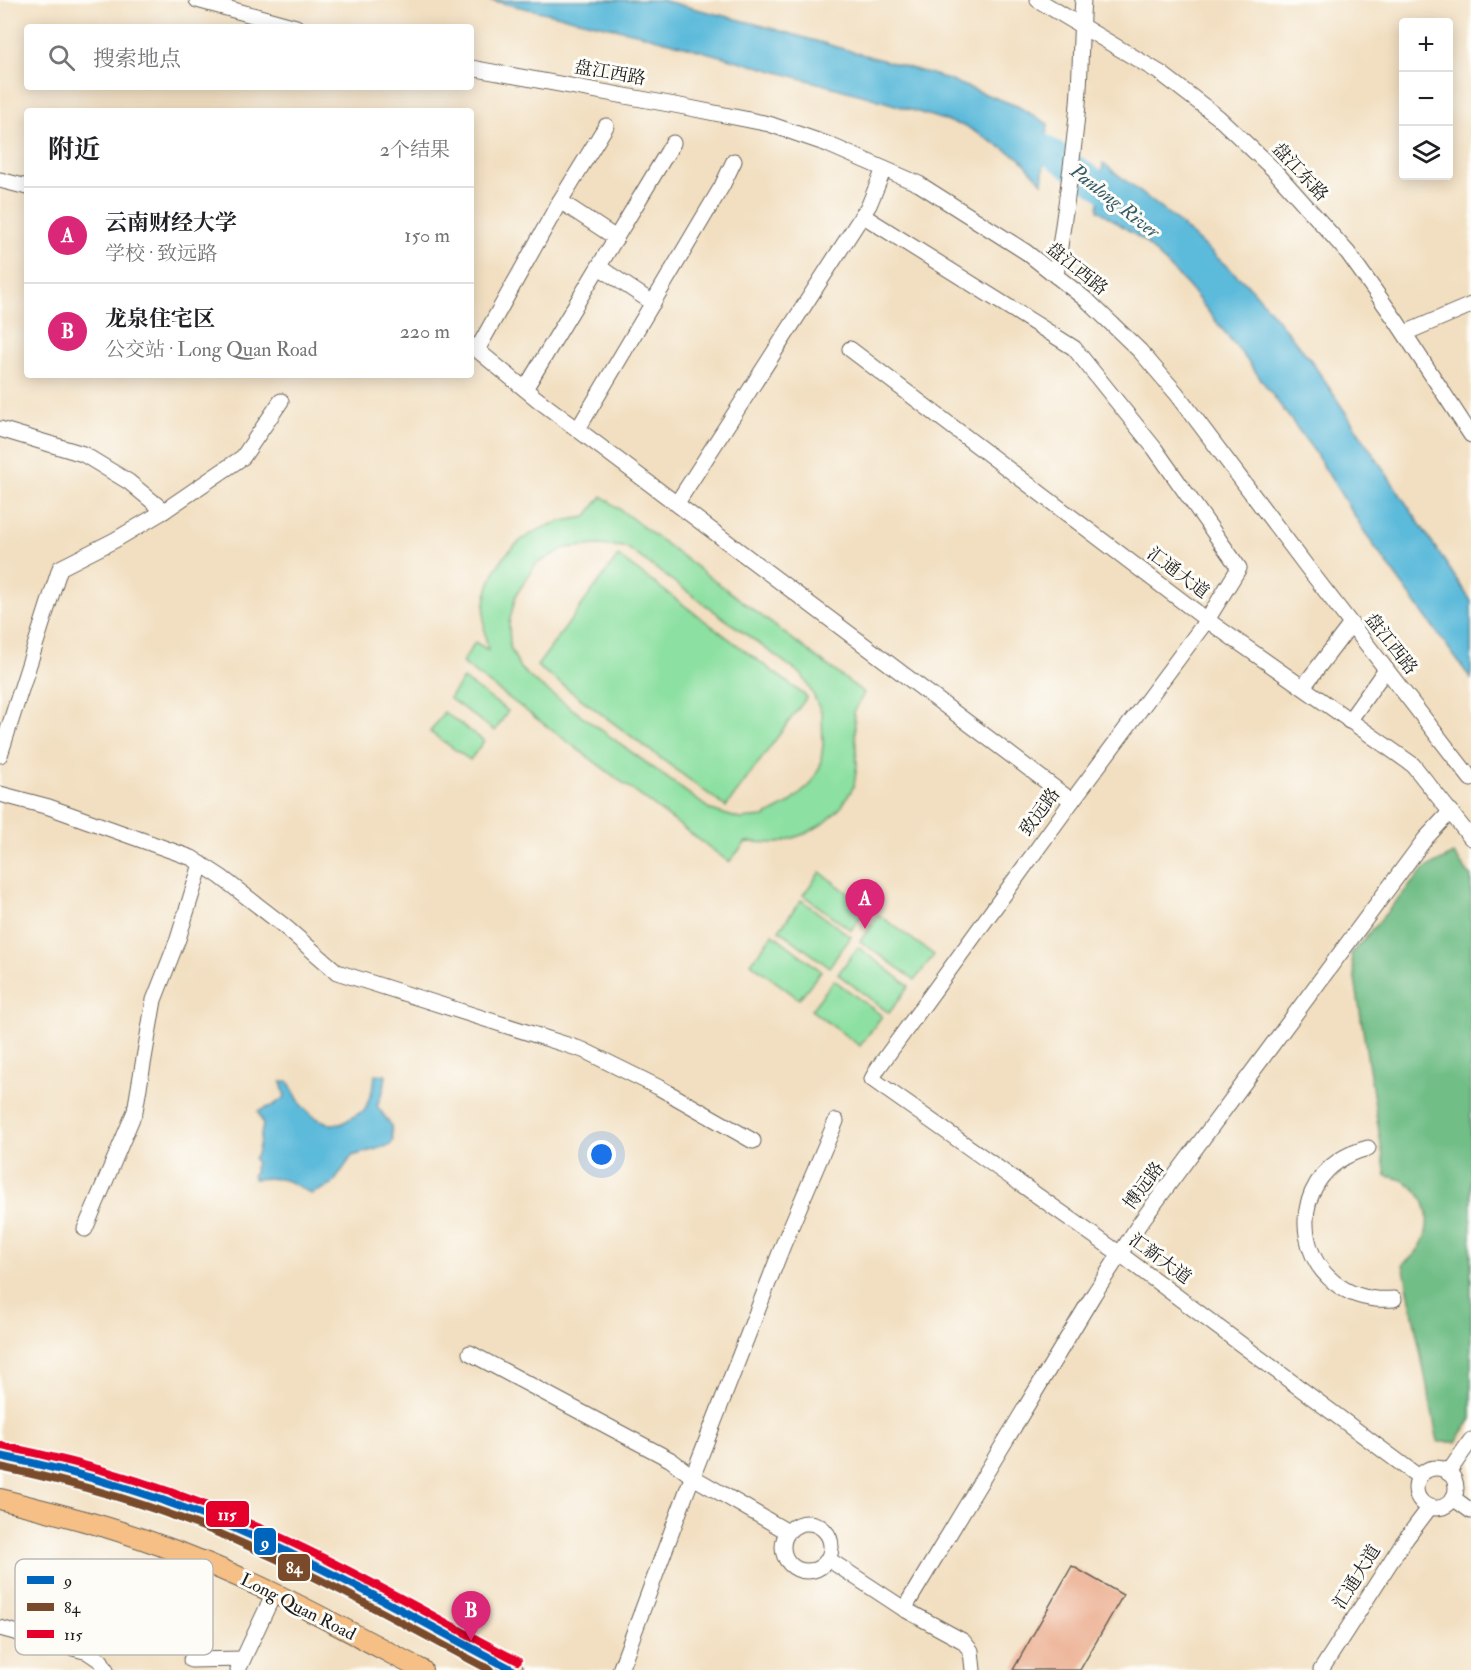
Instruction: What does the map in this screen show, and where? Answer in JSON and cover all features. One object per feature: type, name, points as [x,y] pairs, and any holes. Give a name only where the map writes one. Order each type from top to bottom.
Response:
[{"type":"main road","points":[[0,1456],[108,1482],[188,1510],[248,1535],[291,1554],[513,1670]]},
{"type":"main road","name":"Long Quan Road","points":[[0,1499],[82,1519],[163,1546],[194,1559]]},
{"type":"main road","name":"Long Quan Road","points":[[213,1567],[274,1593],[422,1670]]},
{"type":"street","points":[[198,0],[285,24]]},
{"type":"street","name":"盘江东路","points":[[1038,0],[1162,74],[1218,117],[1265,162],[1348,253],[1405,333],[1471,435]]},
{"type":"street","points":[[1056,276],[1077,122],[1082,58],[1083,0]]},
{"type":"street","name":"盘江西路","points":[[474,69],[769,124],[827,144],[919,184],[1026,252],[1089,302],[1132,343],[1177,394],[1471,779]]},
{"type":"street","points":[[606,126],[474,347],[525,389],[1072,801]]},
{"type":"street","points":[[525,389],[673,143]]},
{"type":"street","points":[[578,429],[722,186],[734,161]]},
{"type":"street","points":[[677,503],[862,215],[885,170]]},
{"type":"street","points":[[0,180],[24,186]]},
{"type":"street","points":[[560,201],[616,238]]},
{"type":"street","name":"致远路","points":[[862,215],[1074,348],[1155,448],[1239,568],[1208,620],[1072,801],[872,1079]]},
{"type":"street","points":[[598,267],[653,303]]},
{"type":"street","points":[[1405,333],[1471,305]]},
{"type":"street","name":"汇通大道","points":[[850,349],[1208,620],[1413,765],[1471,838]]},
{"type":"street","points":[[0,755],[60,568],[115,540],[164,511],[243,457],[281,401]]},
{"type":"street","points":[[0,429],[83,454],[129,482],[164,511]]},
{"type":"street","points":[[1303,687],[1351,624]]},
{"type":"street","points":[[1349,721],[1386,669]]},
{"type":"street","points":[[0,794],[60,811],[192,858],[221,877],[283,925],[337,972],[582,1050],[658,1087],[753,1141]]},
{"type":"street","name":"博远路","points":[[904,1609],[1120,1254],[1420,845],[1451,812]]},
{"type":"street","points":[[85,1229],[135,1111],[154,1000],[178,939],[201,864]]},
{"type":"street","name":"汇新大道","points":[[872,1079],[1120,1254],[1419,1477]]},
{"type":"street","points":[[620,1670],[783,1245],[836,1121]]},
{"type":"street","points":[[1368,1148],[1344,1157],[1332,1165],[1319,1179],[1306,1210],[1306,1236],[1315,1261],[1332,1282],[1362,1297],[1381,1300],[1394,1299]]},
{"type":"street","points":[[470,1353],[671,1460],[693,1477],[788,1533]]},
{"type":"street","points":[[1448,1473],[1471,1440]]},
{"type":"street","points":[[1436,1468],[1448,1473],[1455,1484],[1453,1498],[1443,1507],[1430,1507],[1418,1498],[1416,1484],[1424,1472],[1436,1468]]},
{"type":"street","points":[[1453,1498],[1471,1511]]},
{"type":"street","name":"汇通大道","points":[[1322,1670],[1402,1544],[1430,1507]]},
{"type":"street","points":[[805,1523],[820,1526],[831,1542],[828,1559],[820,1567],[812,1570],[795,1567],[789,1562],[784,1550],[784,1540],[788,1533],[795,1526],[805,1523]]},
{"type":"street","points":[[828,1559],[904,1609],[963,1641],[971,1651],[973,1670]]},
{"type":"street","points":[[191,1660],[241,1664],[274,1593]]},
{"type":"street","points":[[0,1628],[15,1632]]},
{"type":"street","points":[[92,1655],[101,1661],[106,1670]]},
{"type":"green space","points":[[602,496],[864,693],[854,712],[857,765],[854,786],[842,806],[826,822],[807,833],[779,843],[746,842],[729,862],[462,663],[475,642],[488,650],[484,610],[493,575],[502,559],[531,534],[559,522],[586,517]],"holes":[[[598,545],[626,547],[802,675],[822,714],[823,745],[820,767],[810,785],[790,803],[764,817],[740,819],[711,810],[534,681],[520,668],[510,647],[509,623],[516,595],[536,564],[565,548]]]},
{"type":"green space","points":[[618,556],[807,697],[726,807],[537,666]]},
{"type":"green space","points":[[463,679],[508,711],[495,731],[449,698]]},
{"type":"green space","points":[[444,712],[484,741],[470,760],[430,732]]},
{"type":"green space","points":[[1454,854],[1471,877],[1471,1419],[1456,1442],[1438,1442],[1403,1264],[1415,1254],[1423,1241],[1427,1227],[1427,1213],[1414,1188],[1402,1180],[1386,1176],[1351,954],[1424,869]]},
{"type":"green space","points":[[820,872],[868,908],[851,930],[803,895]]},
{"type":"green space","points":[[801,900],[851,937],[829,967],[779,930]]},
{"type":"green space","points":[[879,915],[934,955],[915,980],[860,941]]},
{"type":"green space","points":[[773,934],[821,971],[799,999],[751,963]]},
{"type":"green space","points":[[858,947],[909,986],[889,1013],[838,974]]},
{"type":"green space","points":[[834,980],[882,1016],[860,1046],[811,1010]]},
{"type":"water","points":[[489,0],[661,0],[760,25],[938,76],[1017,106],[1048,124],[1042,183],[1020,158],[967,127],[869,97],[636,33]]},
{"type":"water","points":[[1103,163],[1171,216],[1253,290],[1310,359],[1471,601],[1471,679],[1369,539],[1314,451],[1188,286],[1144,241],[1098,210]]},
{"type":"water","points":[[375,1074],[386,1075],[384,1089],[377,1106],[391,1125],[393,1141],[390,1145],[352,1156],[332,1185],[311,1194],[284,1180],[254,1179],[252,1175],[256,1172],[254,1168],[256,1163],[254,1158],[257,1155],[263,1125],[258,1111],[272,1106],[285,1097],[281,1082],[288,1081],[302,1106],[314,1117],[330,1124],[341,1124],[365,1110],[374,1085]]},
{"type":"building","points":[[1072,1566],[1123,1595],[1080,1670],[1013,1670]]},
{"type":"waterway","name":"Panlong River","points":[[1014,128],[1105,189],[1129,210]]},
{"type":"transit line","name":"115","points":[[2,1446],[102,1470],[231,1515],[327,1560],[518,1661]]},
{"type":"transit line","name":"9","points":[[0,1456],[99,1480],[228,1525],[324,1570],[513,1670]]},
{"type":"transit line","name":"84","points":[[0,1467],[98,1491],[193,1523],[315,1577],[490,1670]]},
{"type":"place","name":"云南财经大学","points":[[865,929]]},
{"type":"place","name":"龙泉住宅区","points":[[471,1641]]}]
